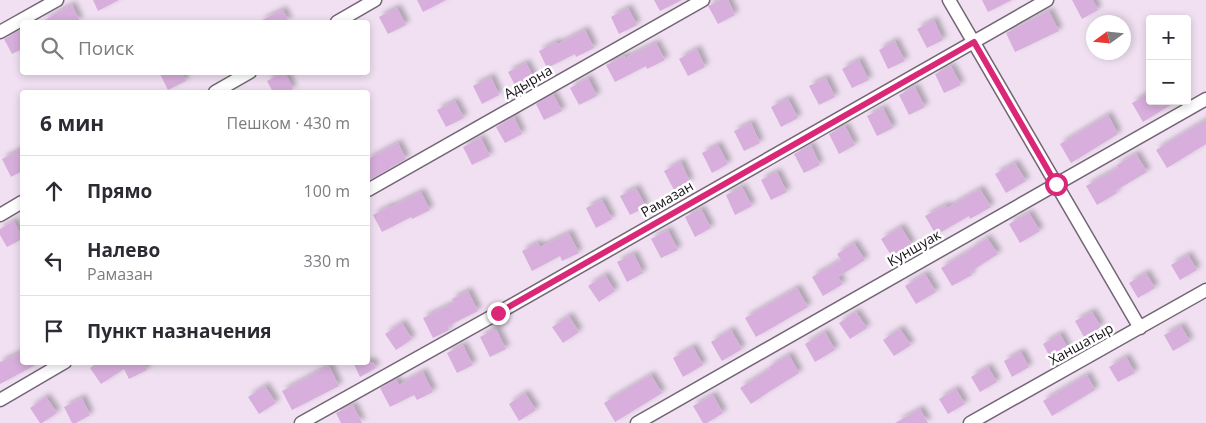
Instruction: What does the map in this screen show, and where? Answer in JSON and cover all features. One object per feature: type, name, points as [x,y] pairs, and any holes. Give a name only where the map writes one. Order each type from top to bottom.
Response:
[{"type":"street","points":[[21,20],[57,0]]},
{"type":"street","points":[[340,20],[375,0]]},
{"type":"street","name":"Адырна","points":[[370,189],[703,0]]},
{"type":"street","points":[[949,0],[1140,328]]},
{"type":"street","name":"Рамазан","points":[[301,423],[1047,0]]},
{"type":"street","points":[[0,32],[20,21]]},
{"type":"street","points":[[218,90],[245,75]]},
{"type":"street","name":"Куншуак","points":[[637,423],[1206,99]]},
{"type":"street","points":[[0,215],[20,203]]},
{"type":"street","name":"Ханшатыр","points":[[970,423],[1206,290]]},
{"type":"street","points":[[0,400],[60,365]]},
{"type":"building","points":[[93,0],[119,0],[98,11]]},
{"type":"building","points":[[417,0],[446,0],[423,12]]},
{"type":"building","points":[[654,0],[682,0],[660,11]]},
{"type":"building","points":[[721,0],[728,0],[735,15],[718,24],[708,6]]},
{"type":"building","points":[[982,0],[1012,0],[988,12]]},
{"type":"building","points":[[1072,0],[1093,0],[1098,10],[1086,15],[1082,19]]},
{"type":"building","points":[[72,5],[79,20],[45,20]]},
{"type":"building","points":[[397,8],[406,25],[388,34],[379,17]]},
{"type":"building","points":[[628,8],[637,25],[619,34],[611,17]]},
{"type":"building","points":[[283,10],[288,20],[262,20]]},
{"type":"building","points":[[1049,11],[1059,31],[1015,52],[1006,33]]},
{"type":"building","points":[[934,20],[943,40],[927,48],[917,29]]},
{"type":"building","points":[[20,30],[20,50],[12,54],[4,39]]},
{"type":"building","points":[[585,30],[594,48],[576,57],[575,54],[547,68],[539,51],[556,42],[558,44]]},
{"type":"building","points":[[895,41],[905,61],[888,69],[879,50]]},
{"type":"building","points":[[656,43],[665,60],[647,69],[646,66],[615,82],[606,65]]},
{"type":"building","points":[[697,49],[705,67],[688,76],[679,59]]},
{"type":"building","points":[[859,60],[869,80],[852,88],[842,69]]},
{"type":"building","points":[[526,63],[535,80],[517,89],[508,72]]},
{"type":"building","points":[[951,66],[961,85],[944,93],[935,74]]},
{"type":"building","points":[[160,75],[183,75],[186,81],[168,90]]},
{"type":"building","points":[[278,75],[286,75],[293,89],[272,90],[267,81]]},
{"type":"building","points":[[491,77],[499,95],[482,104],[473,86]]},
{"type":"building","points":[[588,78],[597,96],[579,105],[570,88]]},
{"type":"building","points":[[826,78],[835,97],[819,105],[809,86]]},
{"type":"building","points":[[915,87],[925,107],[909,115],[899,95]]},
{"type":"building","points":[[553,94],[562,111],[544,120],[536,104]]},
{"type":"building","points":[[1146,95],[1146,105],[1171,105],[1143,122],[1132,103]]},
{"type":"building","points":[[788,99],[798,118],[781,127],[771,107]]},
{"type":"building","points":[[455,101],[464,118],[446,127],[437,110]]},
{"type":"building","points":[[883,108],[893,128],[877,136],[867,116]]},
{"type":"building","points":[[1108,115],[1118,134],[1071,163],[1060,144]]},
{"type":"building","points":[[514,117],[522,134],[505,143],[496,127]]},
{"type":"building","points":[[1206,120],[1206,144],[1167,168],[1156,150]]},
{"type":"building","points":[[751,123],[760,143],[744,151],[734,131]]},
{"type":"building","points":[[845,126],[855,145],[839,154],[829,134]]},
{"type":"building","points":[[481,138],[490,156],[472,165],[463,147]]},
{"type":"building","points":[[398,143],[406,159],[370,180],[370,158]]},
{"type":"building","points":[[718,145],[728,164],[712,173],[702,153]]},
{"type":"building","points":[[811,145],[820,165],[804,173],[794,154]]},
{"type":"building","points":[[20,150],[20,172],[11,177],[2,159]]},
{"type":"building","points":[[1136,154],[1147,172],[1115,191],[1117,193],[1097,205],[1086,186],[1118,168],[1117,165]]},
{"type":"building","points":[[681,162],[690,182],[674,190],[664,171]]},
{"type":"building","points":[[1015,163],[1026,181],[1006,193],[995,174]]},
{"type":"building","points":[[777,172],[787,192],[771,200],[761,180]]},
{"type":"building","points":[[742,187],[752,206],[735,215],[726,195]]},
{"type":"building","points":[[636,188],[646,207],[630,215],[620,196]]},
{"type":"building","points":[[980,189],[991,207],[970,219],[969,216],[936,235],[925,216],[946,205],[947,208]]},
{"type":"building","points":[[421,192],[430,210],[412,219],[411,217],[382,232],[373,215]]},
{"type":"building","points":[[602,200],[612,219],[596,228],[586,208]]},
{"type":"building","points":[[701,209],[711,228],[695,237],[685,217]]},
{"type":"building","points":[[1029,213],[1040,231],[1020,243],[1009,224]]},
{"type":"building","points":[[14,221],[20,233],[20,240],[7,247],[0,235],[0,229]]},
{"type":"building","points":[[901,227],[912,245],[892,257],[881,239]]},
{"type":"building","points":[[668,230],[678,250],[661,258],[651,239]]},
{"type":"building","points":[[569,233],[579,253],[562,261],[560,256],[532,271],[522,251],[538,243],[540,247]]},
{"type":"building","points":[[987,238],[998,254],[970,272],[972,275],[952,286],[941,268]]},
{"type":"building","points":[[854,243],[865,260],[838,277],[843,284],[823,296],[812,277],[841,260],[837,254]]},
{"type":"building","points":[[634,254],[643,273],[627,282],[617,262]]},
{"type":"building","points":[[1188,255],[1197,270],[1180,280],[1171,265]]},
{"type":"building","points":[[1146,273],[1155,288],[1138,298],[1129,283]]},
{"type":"building","points":[[925,274],[936,292],[916,304],[905,286]]},
{"type":"building","points":[[605,275],[615,291],[599,302],[588,286]]},
{"type":"building","points":[[797,288],[808,307],[756,337],[745,318]]},
{"type":"building","points":[[468,291],[478,311],[448,326],[449,330],[433,338],[423,318],[454,303],[452,299]]},
{"type":"building","points":[[856,312],[867,328],[850,339],[839,323]]},
{"type":"building","points":[[1092,312],[1101,327],[1084,337],[1075,321]]},
{"type":"building","points":[[569,316],[579,332],[563,343],[552,327]]},
{"type":"building","points":[[402,323],[412,339],[396,350],[385,334]]},
{"type":"building","points":[[1181,326],[1190,341],[1173,351],[1164,335]]},
{"type":"building","points":[[496,329],[506,349],[490,357],[480,337]]},
{"type":"building","points":[[900,329],[911,345],[894,356],[883,340]]},
{"type":"building","points":[[731,330],[742,349],[722,361],[711,342]]},
{"type":"building","points":[[825,332],[835,350],[815,362],[805,344]]},
{"type":"building","points":[[1060,334],[1068,349],[1051,359],[1043,344]]},
{"type":"building","points":[[463,345],[473,365],[457,373],[447,353]]},
{"type":"building","points":[[693,347],[703,365],[683,377],[673,358]]},
{"type":"building","points":[[1021,352],[1029,367],[1012,377],[1004,361]]},
{"type":"building","points":[[20,353],[20,365],[35,365],[0,384],[0,362]]},
{"type":"building","points":[[789,355],[799,373],[751,404],[740,388]]},
{"type":"building","points":[[1126,357],[1135,373],[1118,382],[1109,367]]},
{"type":"building","points":[[370,362],[373,362],[376,368],[360,377],[354,365],[370,365]]},
{"type":"building","points":[[94,365],[144,365],[147,370],[129,379],[124,369],[101,384],[90,368]]},
{"type":"building","points":[[329,366],[339,386],[292,410],[282,391]]},
{"type":"building","points":[[988,367],[997,382],[980,392],[971,377]]},
{"type":"building","points":[[423,372],[433,392],[417,400],[414,395],[390,407],[380,388],[396,379],[399,385]]},
{"type":"building","points":[[651,375],[662,393],[615,422],[604,403]]},
{"type":"building","points":[[1087,375],[1095,390],[1052,416],[1043,401]]},
{"type":"building","points":[[265,386],[276,403],[259,414],[248,397]]},
{"type":"building","points":[[956,389],[965,404],[948,414],[939,399]]},
{"type":"building","points":[[525,393],[536,410],[519,421],[509,404]]},
{"type":"building","points":[[713,395],[723,413],[707,423],[703,423],[693,406]]},
{"type":"building","points":[[46,397],[57,413],[40,423],[30,408]]},
{"type":"building","points":[[82,398],[90,415],[76,423],[72,423],[64,407]]},
{"type":"building","points":[[353,405],[362,423],[341,423],[336,413]]},
{"type":"building","points":[[920,409],[928,423],[895,423]]},
{"type":"route","points":[[498,313],[974,42],[1056,184]]}]
